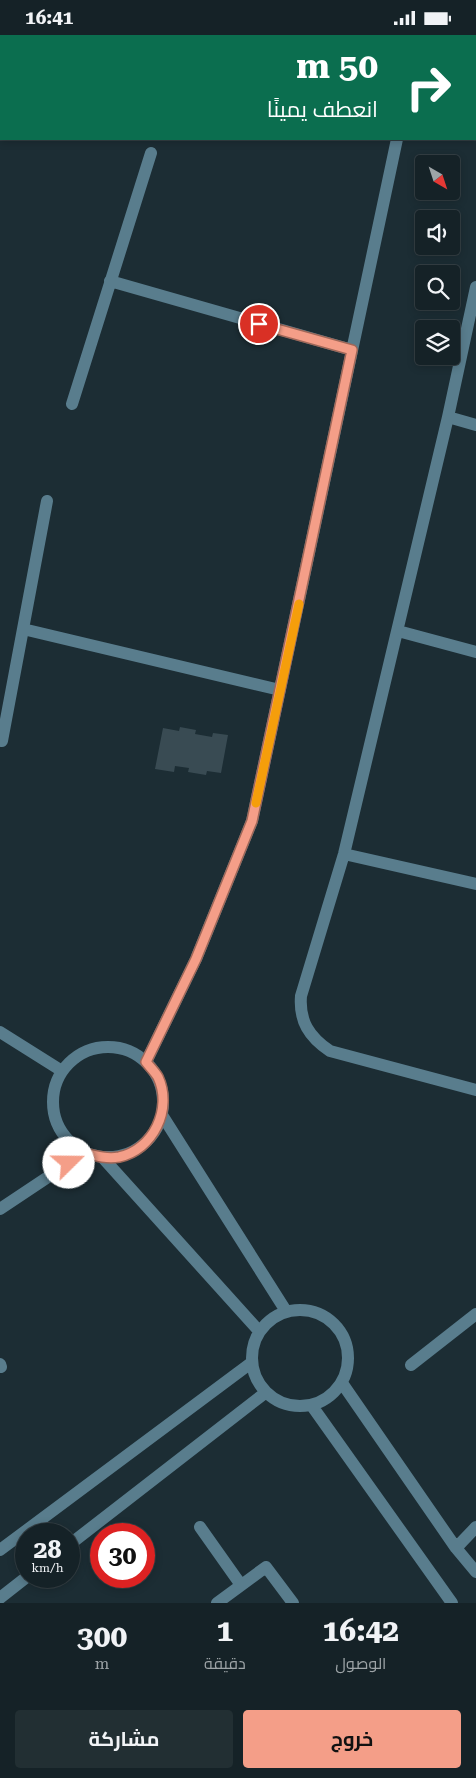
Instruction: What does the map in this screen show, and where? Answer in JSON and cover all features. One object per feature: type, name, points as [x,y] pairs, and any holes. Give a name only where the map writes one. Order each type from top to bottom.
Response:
[{"type":"street","points":[[146,1062],[196,959],[252,821],[397,140]]},
{"type":"street","points":[[72,404],[151,153]]},
{"type":"street","points":[[110,281],[352,350]]},
{"type":"street","points":[[476,287],[448,417],[344,854],[301,996],[300,1008],[307,1029],[321,1045],[337,1054],[476,1090]]},
{"type":"street","points":[[448,417],[476,425]]},
{"type":"street","points":[[2,741],[47,501]]},
{"type":"street","points":[[23,629],[280,690]]},
{"type":"street","points":[[398,631],[476,652]]},
{"type":"street","points":[[344,854],[476,884]]},
{"type":"street","points":[[0,1032],[62,1071]]},
{"type":"street","points":[[112,1047],[130,1051],[146,1062],[158,1077],[163,1096],[162,1115],[156,1129],[146,1142],[134,1151],[119,1157],[103,1158],[84,1153],[68,1142],[58,1126],[52,1108],[54,1089],[62,1071],[75,1057],[92,1049],[112,1047]]},
{"type":"street","points":[[162,1115],[286,1311]]},
{"type":"street","points":[[0,1209],[84,1153]]},
{"type":"street","points":[[103,1158],[259,1331]]},
{"type":"street","points":[[302,1309],[319,1313],[333,1321],[343,1335],[348,1350],[348,1367],[342,1383],[324,1401],[295,1407],[279,1403],[265,1393],[256,1379],[251,1363],[252,1347],[259,1331],[271,1319],[286,1311],[302,1309]]},
{"type":"street","points":[[411,1365],[476,1314]]},
{"type":"street","points":[[0,1550],[251,1363]]},
{"type":"street","points":[[342,1383],[456,1548],[476,1572]]},
{"type":"street","points":[[80,1536],[265,1393]]},
{"type":"street","points":[[312,1405],[452,1603]]},
{"type":"street","points":[[200,1527],[241,1585]]},
{"type":"street","points":[[456,1548],[476,1527]]},
{"type":"street","points":[[217,1603],[266,1567],[293,1603]]},
{"type":"street","points":[[0,1598],[15,1586]]},
{"type":"building","points":[[180,727],[196,730],[195,734],[212,737],[213,733],[228,735],[221,773],[207,771],[206,775],[188,772],[189,768],[175,766],[174,772],[155,769],[163,728],[179,731]]},
{"type":"slow traffic","points":[[256,803],[299,604]]},
{"type":"route","points":[[69,1163],[84,1153],[103,1158],[119,1157],[134,1151],[146,1142],[156,1129],[162,1115],[163,1096],[158,1077],[146,1062],[196,959],[252,821],[352,350],[259,324]]}]
